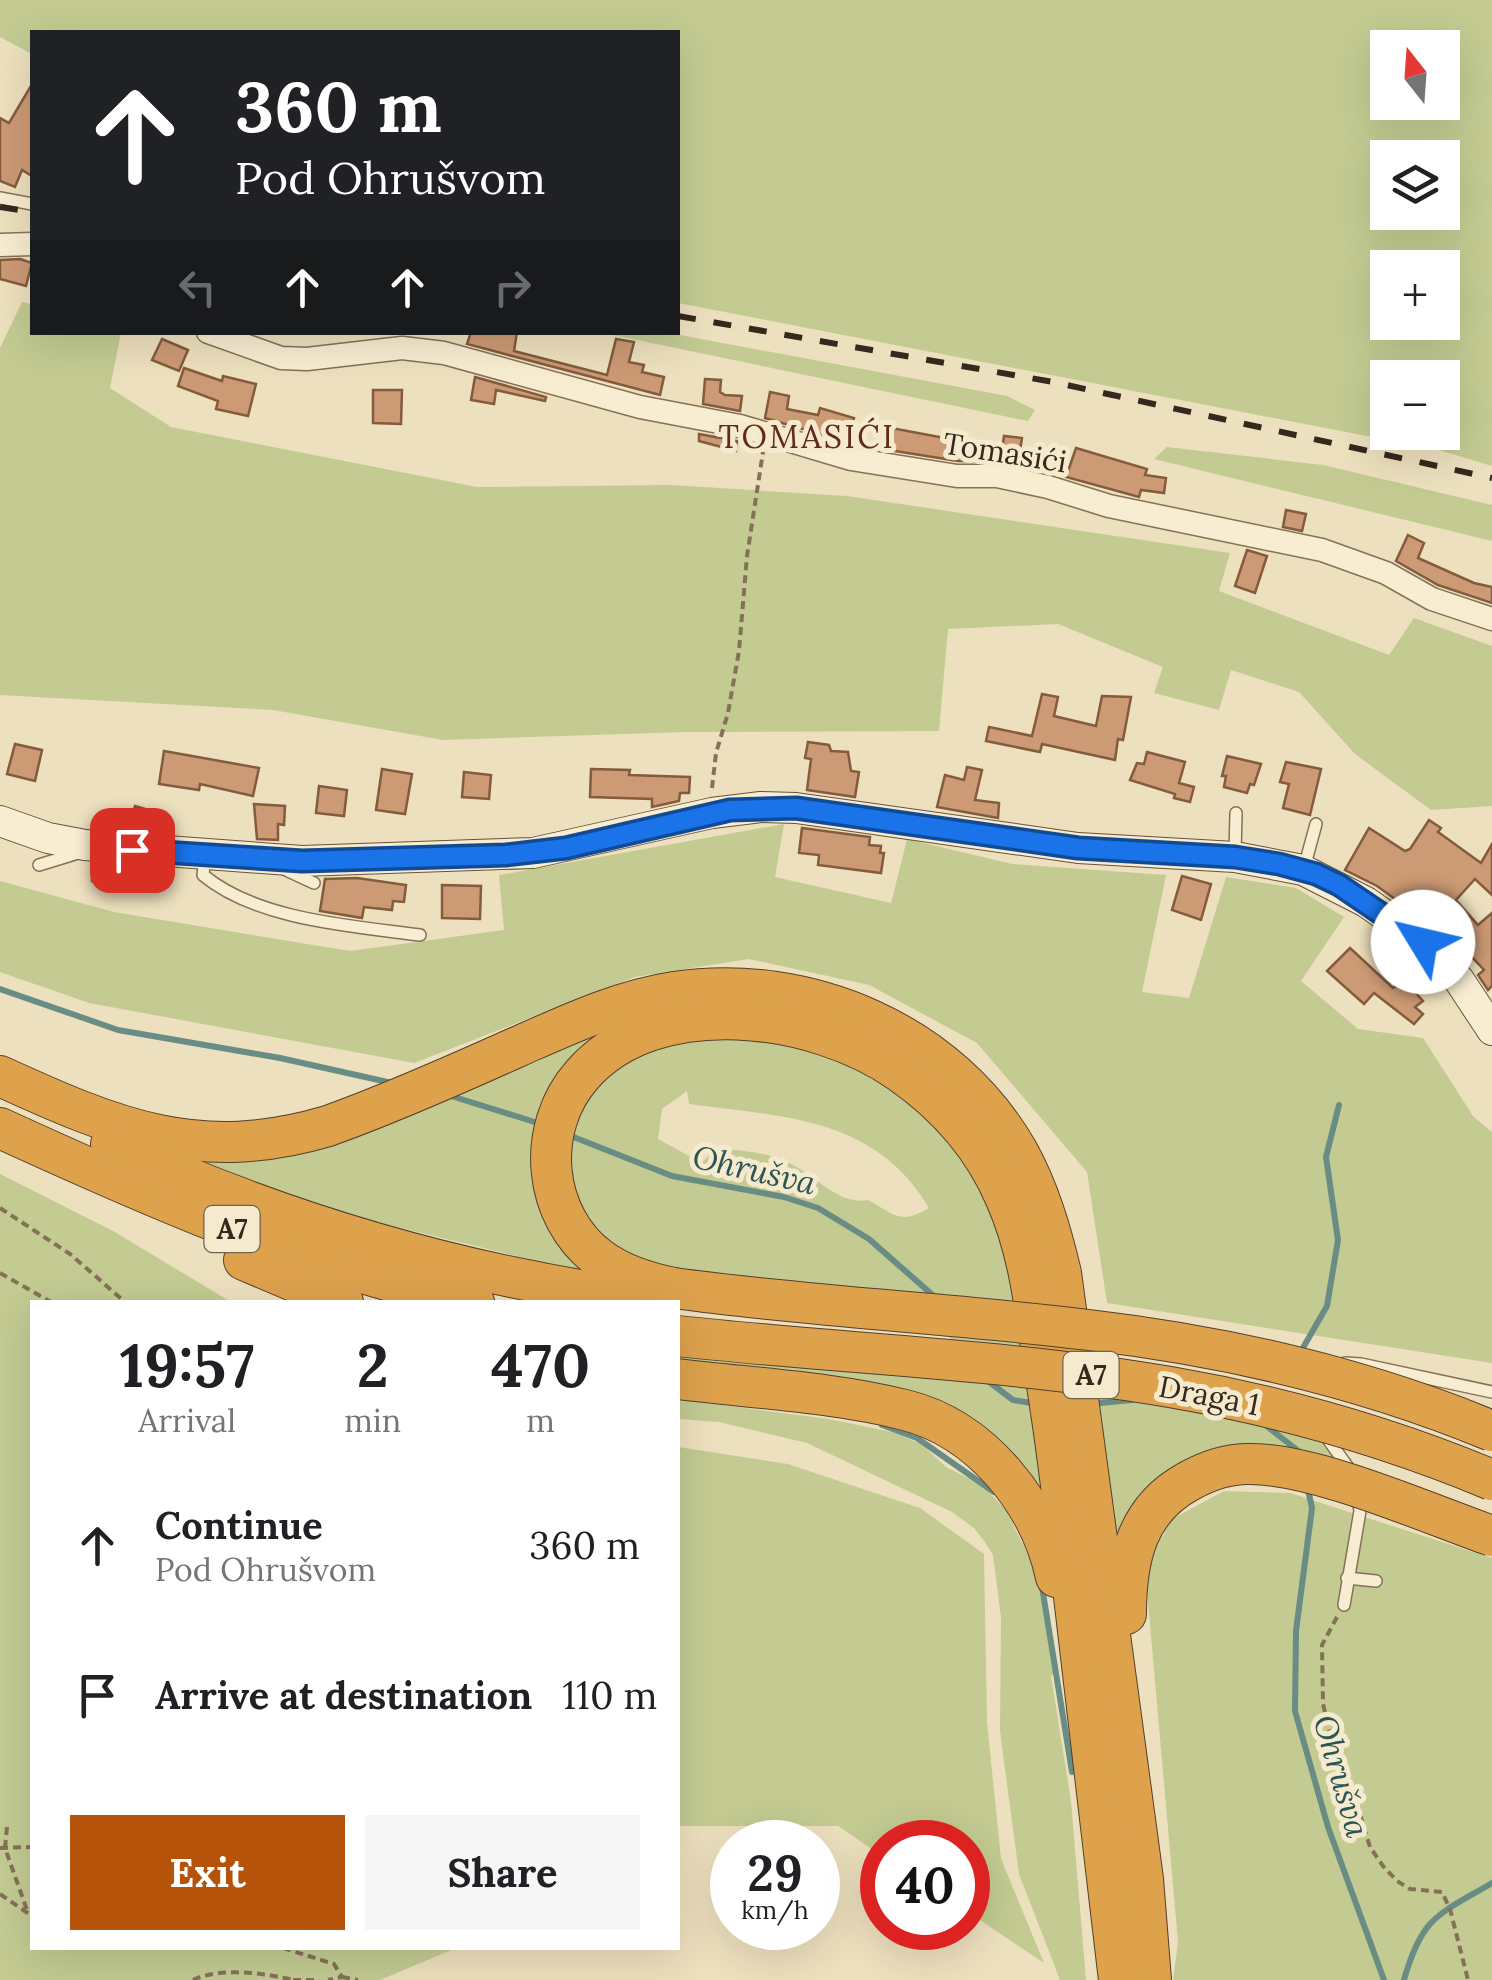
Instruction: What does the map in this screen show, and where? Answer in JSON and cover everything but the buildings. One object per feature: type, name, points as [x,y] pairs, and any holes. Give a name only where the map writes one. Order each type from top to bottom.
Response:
[{"type":"highway","points":[[0,1076],[122,1127],[189,1141],[265,1140],[328,1126],[616,1007],[677,1008],[726,1020],[782,1024],[836,1039],[898,1070],[932,1096],[961,1125],[986,1160],[1048,1288],[1143,1879],[1154,1980]]},
{"type":"highway","points":[[677,1008],[596,1061],[568,1094],[550,1149],[554,1188],[569,1224],[592,1252],[671,1298],[1070,1328],[1207,1348],[1346,1380],[1492,1431]]},
{"type":"highway","name":"A7","points":[[0,1093],[210,1186],[372,1244],[456,1266],[671,1298]]},
{"type":"highway","name":"A7","points":[[0,1128],[168,1205],[288,1250],[465,1300]]},
{"type":"highway","points":[[0,1146],[150,1218],[337,1300]]},
{"type":"highway","name":"Draga 1","points":[[671,1298],[1204,1362],[1347,1396],[1492,1447]]},
{"type":"highway","name":"Draga 1","points":[[680,1336],[1009,1366],[1170,1387],[1328,1422],[1492,1480]]},
{"type":"highway","points":[[680,1379],[906,1410],[968,1440],[995,1464],[1023,1498],[1046,1543],[1057,1584],[1105,1948],[1116,1980]]},
{"type":"highway","points":[[1072,1453],[1116,1980]]},
{"type":"highway","points":[[1154,1980],[1162,1920],[1126,1596],[1131,1553],[1140,1528],[1158,1503],[1189,1480],[1234,1465],[1270,1466],[1322,1476],[1492,1536]]},
{"type":"street","points":[[0,245],[30,244]]},
{"type":"street","name":"Tomasići","points":[[216,335],[281,358],[308,359],[390,348],[444,352],[640,407],[740,426],[851,458],[1048,486],[1157,517],[1322,550],[1386,573],[1432,599],[1492,619]]},
{"type":"street","points":[[0,821],[48,838],[99,846],[263,859],[533,853],[712,813],[761,807],[796,808],[1078,848],[1235,857],[1303,870],[1352,893],[1423,942],[1459,980],[1492,1030]]},
{"type":"lane","points":[[0,198],[30,204]]},
{"type":"lane","points":[[240,335],[260,342]]},
{"type":"lane","points":[[1235,857],[1236,813]]},
{"type":"lane","points":[[1303,870],[1316,824]]},
{"type":"lane","points":[[39,866],[99,846]]},
{"type":"lane","points":[[113,886],[141,882],[160,852]]},
{"type":"lane","points":[[206,856],[203,874],[221,890],[308,920],[420,936]]},
{"type":"lane","points":[[263,859],[314,884]]},
{"type":"lane","points":[[1322,1390],[1338,1368],[1352,1362],[1492,1392]]},
{"type":"lane","points":[[1317,1406],[1320,1430],[1348,1468],[1360,1510],[1344,1605]]},
{"type":"lane","points":[[1347,1578],[1376,1581]]},
{"type":"path","points":[[712,813],[716,753],[739,651],[747,556],[765,436]]},
{"type":"path","points":[[0,1208],[70,1254],[122,1300]]},
{"type":"path","points":[[0,1273],[47,1300]]},
{"type":"path","points":[[1344,1605],[1322,1645],[1323,1704],[1337,1762],[1352,1788],[1370,1848],[1383,1866],[1410,1889],[1442,1892],[1450,1908],[1468,1980]]},
{"type":"path","points":[[8,1827],[2,1848],[30,1914]]},
{"type":"path","points":[[2,1848],[30,1847]]},
{"type":"path","points":[[0,1894],[30,1914]]},
{"type":"path","points":[[290,1950],[334,1964],[342,1977]]},
{"type":"path","points":[[193,1980],[219,1972],[318,1980]]},
{"type":"path","points":[[328,1980],[358,1980]]},
{"type":"green space","points":[[0,0],[1492,0],[1492,466],[1439,450],[1460,450],[1460,360],[1370,360],[1370,437],[680,303],[680,30],[30,30],[30,53],[0,37]]},
{"type":"green space","points":[[22,302],[30,304],[30,335],[121,335],[110,388],[171,427],[477,487],[671,485],[847,496],[1230,553],[1219,591],[1389,655],[1414,618],[1492,646],[1492,806],[1431,810],[1355,754],[1299,692],[1231,670],[1219,710],[1154,693],[1163,667],[1058,624],[948,629],[939,731],[686,732],[443,740],[273,710],[0,695],[0,348]]},
{"type":"green space","points":[[613,335],[680,335],[1007,396],[1035,410],[1028,421]]},
{"type":"green space","points":[[1167,447],[1323,465],[1492,505],[1492,541],[1154,459]]},
{"type":"green space","points":[[784,824],[775,877],[891,903],[907,839],[1012,864],[1166,875],[1142,992],[1189,998],[1226,877],[1296,888],[1344,917],[1301,981],[1358,1029],[1423,1038],[1473,1116],[1492,1132],[1492,1363],[1107,1303],[1087,1172],[977,1043],[869,985],[749,959],[635,977],[414,1063],[89,1003],[0,972],[0,881],[114,912],[350,951],[504,930],[499,875]]},
{"type":"green space","points":[[623,1022],[782,1037],[874,1072],[958,1144],[1095,1392],[1321,1437],[1343,1470],[1235,1453],[1118,1558],[1052,1520],[994,1451],[680,1370],[680,1352],[974,1379],[930,1304],[580,1266],[578,1271],[368,1220],[207,1163]],"holes":[[[687,1091],[689,1104],[824,1127],[854,1139],[882,1155],[907,1178],[929,1208],[911,1216],[898,1216],[868,1200],[837,1194],[782,1160],[715,1148],[702,1163],[658,1139],[662,1109]]]},
{"type":"green space","points":[[0,1174],[113,1231],[228,1300],[30,1300],[30,1950],[451,1950],[380,1980],[0,1980]]},
{"type":"green space","points":[[680,1399],[829,1419],[896,1433],[921,1444],[946,1467],[982,1485],[1006,1510],[1036,1571],[1055,1674],[1051,1676],[1071,1801],[1086,1980],[1060,1980],[1019,1874],[1000,1731],[1001,1617],[993,1555],[985,1542],[952,1512],[807,1443],[719,1422],[680,1419]]},
{"type":"green space","points":[[680,1447],[788,1464],[920,1508],[984,1554],[987,1722],[1001,1859],[1044,1963],[990,1927],[990,1820],[860,1820],[860,1841],[840,1827],[840,1820],[710,1820],[710,1826],[680,1826]]},
{"type":"green space","points":[[1224,1491],[1290,1493],[1492,1558],[1492,1980],[1173,1980],[1178,1942],[1145,1568],[1172,1519]]},
{"type":"waterway","name":"Ohrušva","points":[[0,989],[118,1030],[280,1058],[392,1083]]},
{"type":"waterway","name":"Ohrušva","points":[[448,1095],[541,1124]]},
{"type":"waterway","points":[[1300,1353],[1327,1306],[1338,1240],[1326,1157],[1339,1105]]},
{"type":"waterway","name":"Ohrušva","points":[[566,1134],[672,1176],[784,1197],[818,1208],[869,1239],[936,1298]]},
{"type":"waterway","name":"Ohrušva","points":[[988,1381],[1013,1400],[1038,1404]]},
{"type":"waterway","name":"Ohrušva","points":[[1090,1404],[1132,1400]]},
{"type":"waterway","name":"Ohrušva","points":[[1264,1424],[1301,1453]]},
{"type":"waterway","points":[[882,1425],[917,1438],[994,1492]]},
{"type":"waterway","name":"Ohrušva","points":[[1307,1485],[1312,1508],[1296,1631],[1295,1711],[1328,1827],[1384,1980]]},
{"type":"waterway","points":[[1042,1587],[1072,1772]]},
{"type":"waterway","points":[[1404,1980],[1418,1942],[1435,1920],[1492,1883]]},
{"type":"railway","points":[[0,207],[30,212]]},
{"type":"railway","points":[[680,316],[1053,382],[1492,478]]},
{"type":"district","name":"TOMASIĆI","points":[[807,437]]},
{"type":"route","points":[[132,850],[302,861],[506,855],[566,848],[730,810],[796,808],[1078,848],[1235,857],[1279,864],[1339,885],[1423,942]]}]
